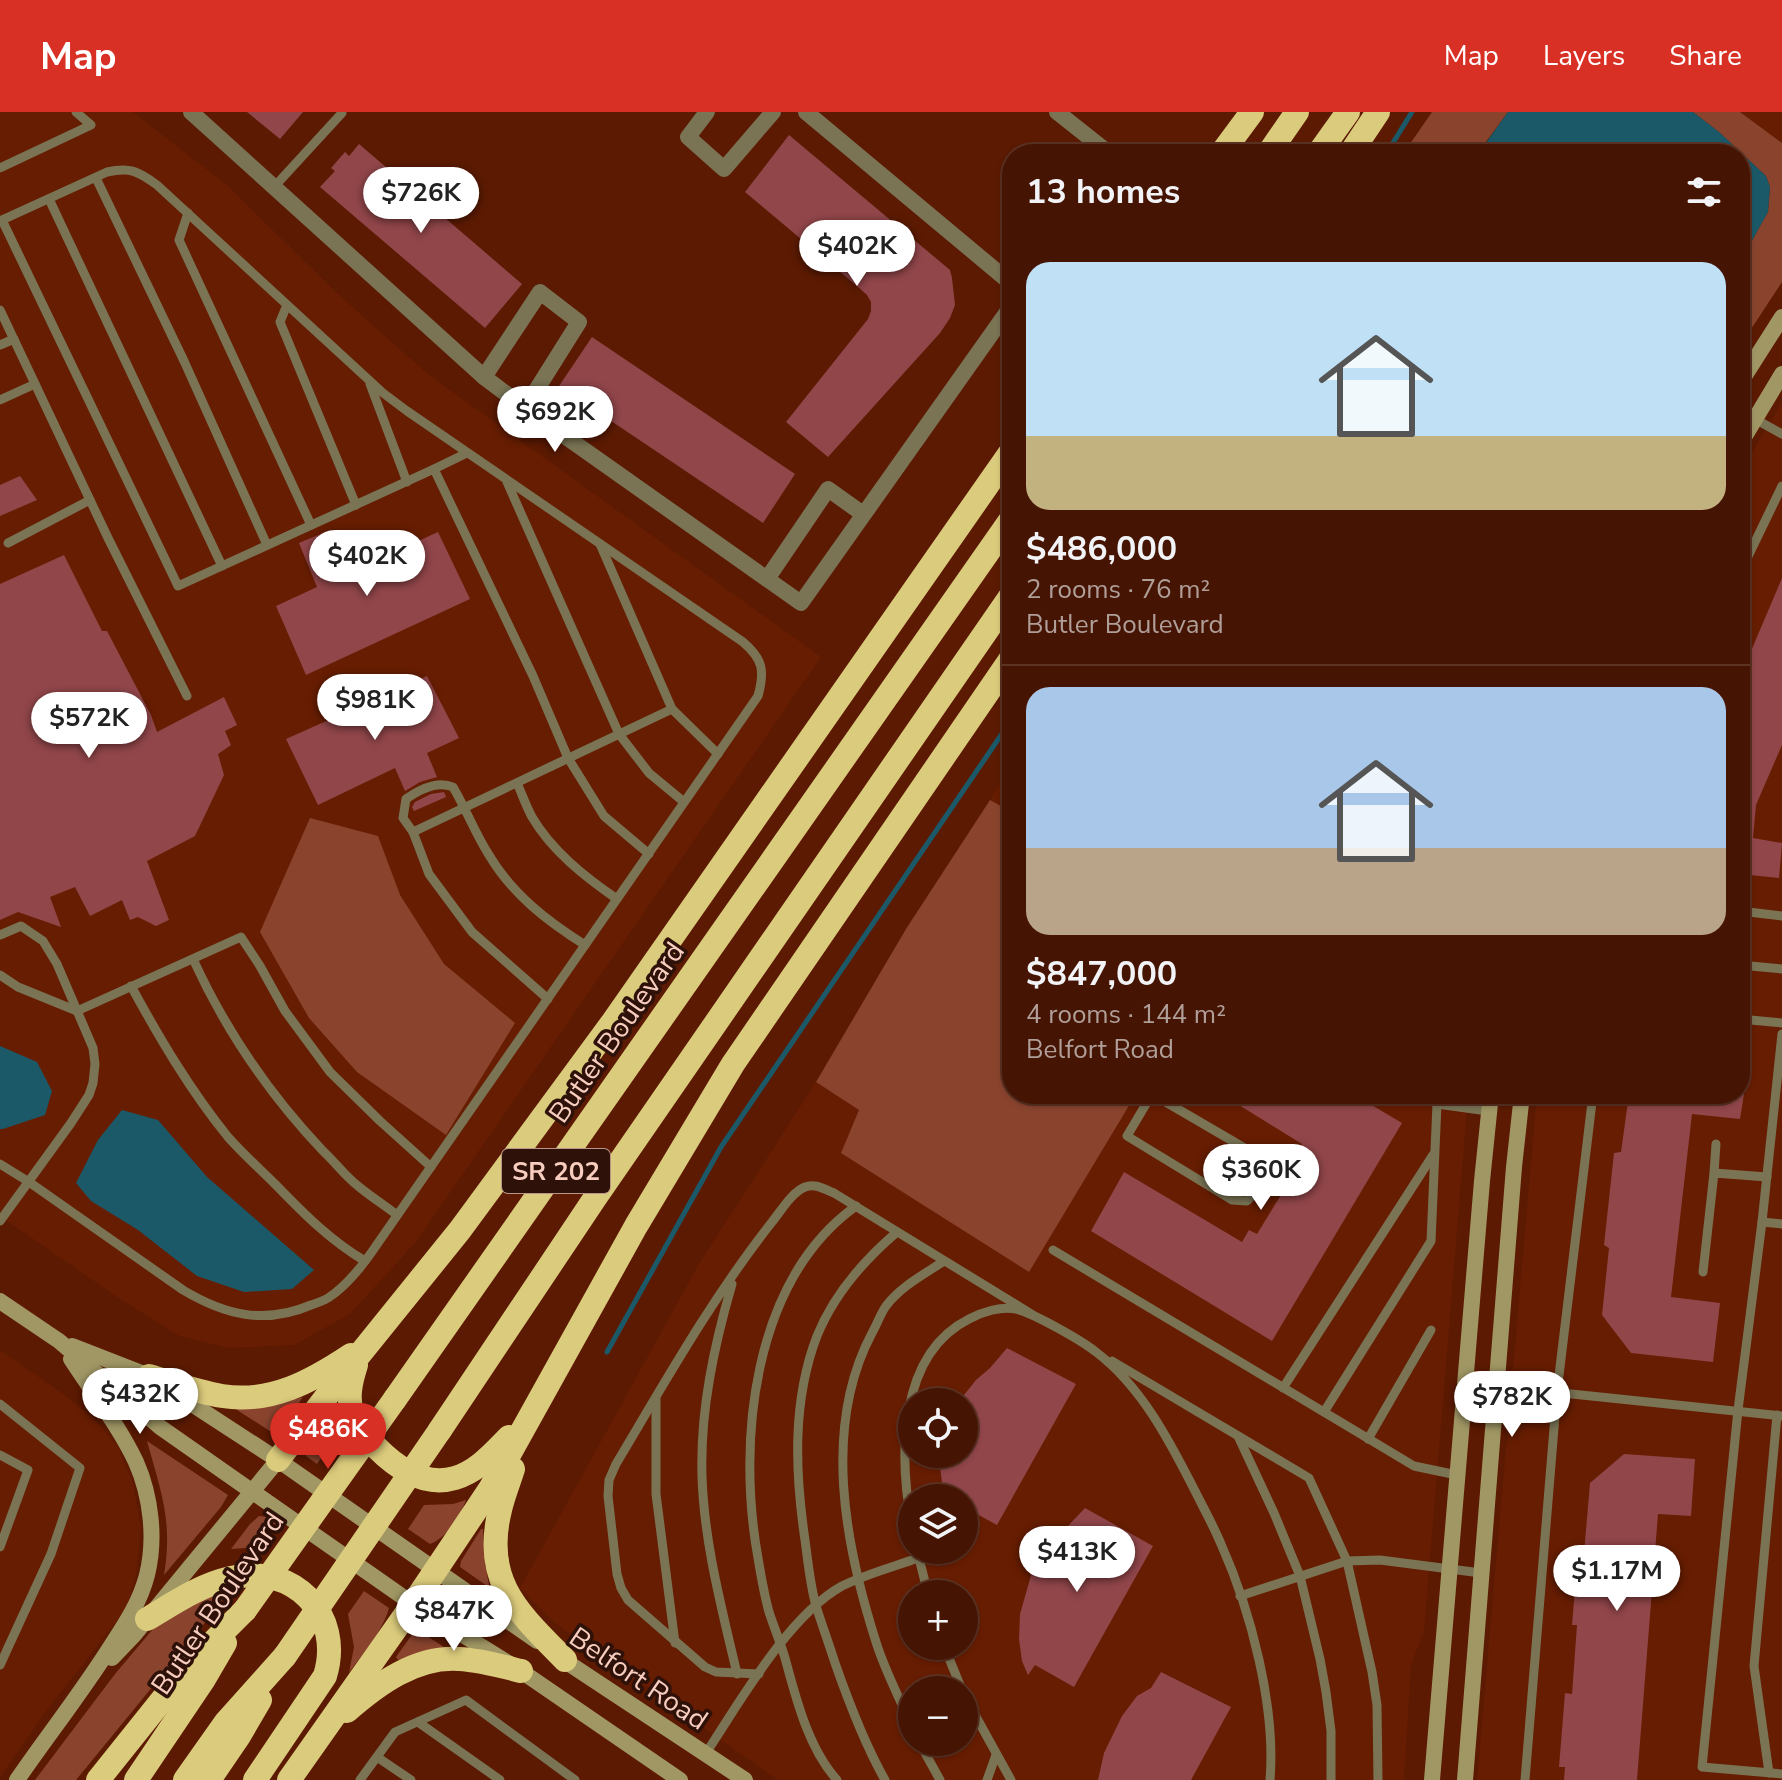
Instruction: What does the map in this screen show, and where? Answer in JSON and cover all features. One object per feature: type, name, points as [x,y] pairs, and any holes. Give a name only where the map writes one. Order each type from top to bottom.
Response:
[{"type":"highway","points":[[1228,144],[1252,112]]},
{"type":"highway","points":[[1275,144],[1297,112]]},
{"type":"highway","points":[[1325,144],[1348,112]]},
{"type":"highway","points":[[1357,144],[1378,112]]},
{"type":"highway","points":[[278,1460],[460,1230],[612,1023],[1002,464]]},
{"type":"highway","name":"Butler Boulevard","points":[[136,1780],[204,1679],[245,1610],[1002,532]]},
{"type":"highway","name":"SR 202","points":[[209,1780],[239,1736],[285,1656],[595,1198],[1002,608]]},
{"type":"highway","points":[[289,1780],[490,1489],[652,1199],[733,1064],[1002,672]]},
{"type":"highway","points":[[149,1376],[222,1396],[268,1395],[308,1382],[372,1339]]},
{"type":"highway","points":[[372,1339],[350,1383],[352,1414],[359,1431],[404,1470],[438,1481],[456,1478],[485,1462],[531,1415]]},
{"type":"highway","points":[[531,1415],[499,1512],[495,1553],[501,1579],[515,1606],[565,1660]]},
{"type":"highway","points":[[147,1619],[197,1590],[248,1575],[287,1582],[317,1608],[326,1624],[330,1642],[330,1660],[325,1676],[255,1780]]},
{"type":"highway","points":[[98,1780],[190,1665],[245,1610]]},
{"type":"highway","points":[[185,1780],[226,1722],[285,1656]]},
{"type":"highway","points":[[319,1737],[358,1701],[415,1665],[457,1659],[521,1671]]},
{"type":"main road","points":[[1750,367],[1782,317]]},
{"type":"main road","points":[[1750,427],[1782,374]]},
{"type":"main road","points":[[1432,1780],[1490,1104]]},
{"type":"main road","points":[[1465,1780],[1521,1104]]},
{"type":"main road","name":"Belfort Road","points":[[0,1301],[59,1341],[160,1427],[413,1604],[521,1671],[680,1780]]},
{"type":"main road","points":[[17,1780],[84,1688],[137,1603],[149,1565],[150,1513],[136,1463],[59,1341]]},
{"type":"main road","name":"Belfort Road","points":[[59,1341],[149,1376],[278,1460],[435,1571],[745,1780]]},
{"type":"main road","points":[[84,1688],[147,1619],[278,1460]]},
{"type":"street","points":[[191,112],[484,377],[801,603],[1002,319]]},
{"type":"street","points":[[707,112],[688,137],[724,169],[773,112]]},
{"type":"street","points":[[806,112],[1002,276]]},
{"type":"street","points":[[1057,112],[1097,144]]},
{"type":"street","points":[[484,377],[540,292],[579,322],[525,408]]},
{"type":"street","points":[[767,579],[828,489],[863,514]]},
{"type":"lane","points":[[0,168],[91,125],[76,112]]},
{"type":"lane","points":[[274,187],[342,113]]},
{"type":"lane","points":[[0,1164],[183,1290],[211,1305],[241,1315],[271,1315],[302,1309],[329,1297],[365,1261],[758,696],[762,683],[762,667],[756,653],[743,642],[407,411],[368,380],[188,213],[140,173],[123,168],[107,172],[1,221],[178,586],[467,453]]},
{"type":"lane","points":[[96,178],[184,361],[267,545]]},
{"type":"lane","points":[[49,199],[222,566]]},
{"type":"lane","points":[[188,213],[179,240],[311,525]]},
{"type":"lane","points":[[287,305],[280,322],[356,505]]},
{"type":"lane","points":[[0,310],[187,696]]},
{"type":"lane","points":[[0,345],[14,339]]},
{"type":"lane","points":[[368,380],[407,482]]},
{"type":"lane","points":[[0,400],[35,384]]},
{"type":"lane","points":[[1755,419],[1782,434]]},
{"type":"lane","points":[[434,469],[533,676],[568,758],[604,816],[649,854]]},
{"type":"lane","points":[[506,479],[619,734],[649,773],[684,802]]},
{"type":"lane","points":[[1750,552],[1782,486]]},
{"type":"lane","points":[[8,543],[90,500]]},
{"type":"lane","points":[[600,544],[672,709],[718,754]]},
{"type":"lane","points":[[413,832],[672,709]]},
{"type":"lane","points":[[548,999],[472,932],[429,874],[413,832],[403,818],[406,799],[419,790],[444,783],[453,787],[488,855],[517,893],[552,924],[585,945]]},
{"type":"lane","points":[[517,783],[532,817],[551,842],[576,868],[617,899]]},
{"type":"lane","points":[[1750,912],[1782,916]]},
{"type":"lane","points":[[0,935],[21,926],[43,941],[57,964],[93,1048],[95,1064],[89,1095],[0,1221]]},
{"type":"lane","points":[[0,975],[18,987],[77,1011],[241,937],[285,1011],[330,1072],[431,1167]]},
{"type":"lane","points":[[193,959],[230,1033],[270,1091],[356,1184],[397,1215]]},
{"type":"lane","points":[[1750,966],[1782,969]]},
{"type":"lane","points":[[131,986],[192,1089],[230,1139],[311,1222],[365,1261]]},
{"type":"lane","points":[[1750,1020],[1782,1023]]},
{"type":"lane","points":[[1782,1034],[1738,1410],[1702,1767],[1782,1774]]},
{"type":"lane","points":[[1146,1104],[1127,1136],[1232,1200],[1247,1201],[1260,1187],[1272,1164],[1169,1104]]},
{"type":"lane","points":[[1324,1412],[1431,1241],[1437,1104]]},
{"type":"lane","points":[[1525,1780],[1557,1392],[1592,1104]]},
{"type":"lane","points":[[1703,1272],[1716,1144]]},
{"type":"lane","points":[[1283,1388],[1435,1152]]},
{"type":"lane","points":[[1714,1173],[1767,1177]]},
{"type":"lane","points":[[759,1674],[716,1672],[705,1667],[628,1600],[617,1574],[609,1480],[689,1341],[757,1240],[789,1200],[808,1185],[834,1193],[1309,1478],[1347,1561],[1377,1705],[1378,1780]]},
{"type":"lane","points":[[837,1780],[826,1769],[801,1715],[769,1611],[758,1556],[751,1491],[752,1406],[765,1343],[789,1285],[826,1233],[856,1206]]},
{"type":"lane","points":[[1762,1222],[1782,1224]]},
{"type":"lane","points":[[885,1780],[852,1711],[816,1605],[797,1468],[797,1433],[808,1362],[818,1333],[845,1284],[873,1252],[897,1232]]},
{"type":"lane","points":[[1053,1250],[1414,1466],[1457,1475]]},
{"type":"lane","points":[[898,1694],[877,1644],[859,1579],[846,1509],[844,1430],[861,1353],[886,1306],[902,1290],[944,1261]]},
{"type":"lane","points":[[735,1273],[714,1353],[705,1410],[702,1476],[712,1568],[737,1674]]},
{"type":"lane","points":[[906,1484],[908,1421],[913,1392],[930,1352],[954,1327],[974,1316],[995,1309],[1014,1308],[1033,1315]]},
{"type":"lane","points":[[1368,1439],[1431,1330]]},
{"type":"lane","points":[[1095,1351],[1127,1380],[1176,1453],[1222,1545],[1253,1640],[1270,1726],[1270,1780]]},
{"type":"lane","points":[[1496,1386],[1780,1416],[1754,1666],[1769,1773]]},
{"type":"lane","points":[[656,1397],[656,1494],[675,1643]]},
{"type":"lane","points":[[0,1404],[80,1468],[51,1554],[0,1665]]},
{"type":"lane","points":[[1238,1436],[1300,1576],[1326,1692],[1331,1731],[1331,1780]]},
{"type":"lane","points":[[0,1455],[28,1470],[0,1547]]},
{"type":"lane","points":[[1240,1596],[1347,1561],[1380,1560],[1481,1573]]},
{"type":"lane","points":[[706,1753],[781,1644],[816,1605],[841,1587],[898,1562]]},
{"type":"lane","points":[[360,1780],[395,1732],[466,1700],[575,1780]]},
{"type":"lane","points":[[978,1721],[1011,1780]]},
{"type":"lane","points":[[418,1722],[500,1780]]},
{"type":"lane","points":[[987,1780],[996,1755]]},
{"type":"lane","points":[[927,1756],[940,1780]]},
{"type":"lane","points":[[377,1757],[411,1780]]},
{"type":"shaded area","points":[[0,112],[133,112],[228,186],[341,297],[429,375],[821,657],[415,1243],[350,1314],[294,1345],[229,1348],[179,1336],[0,1216]]},
{"type":"shaded area","points":[[1432,112],[1508,112],[1485,144],[1410,144]]},
{"type":"shaded area","points":[[1693,112],[1740,112],[1782,143],[1782,282],[1750,331],[1750,244],[1768,212],[1770,187],[1766,176],[1750,161],[1750,144],[1732,144]]},
{"type":"shaded area","points":[[1740,112],[1782,112],[1782,143]]},
{"type":"shaded area","points":[[1782,402],[1782,1780],[1477,1780],[1536,1104],[1750,1104],[1750,456]]},
{"type":"shaded area","points":[[1002,781],[1002,807],[990,800]]},
{"type":"shaded area","points":[[990,800],[1002,807],[1002,1104],[1130,1104],[1029,1272],[841,1153],[859,1110],[816,1082],[906,929]]},
{"type":"shaded area","points":[[310,818],[378,836],[400,895],[444,964],[515,1023],[446,1135],[357,1072],[309,1018],[260,932]]},
{"type":"shaded area","points":[[816,1082],[859,1110],[1028,1272],[1130,1104],[1469,1104],[1424,1632],[1411,1665],[1404,1780],[778,1780],[555,1623],[520,1588],[700,1262]]},
{"type":"shaded area","points":[[0,1350],[94,1419],[118,1447],[133,1483],[141,1528],[136,1576],[126,1609],[44,1714],[0,1777]]},
{"type":"shaded area","points":[[303,1397],[276,1435],[234,1408],[277,1404]]},
{"type":"shaded area","points":[[324,1425],[332,1443],[317,1464],[304,1451]]},
{"type":"shaded area","points":[[147,1441],[228,1495],[164,1575],[166,1522]]},
{"type":"shaded area","points":[[466,1500],[448,1531],[430,1544],[408,1529],[424,1505],[453,1504]]},
{"type":"shaded area","points":[[259,1516],[276,1523],[259,1547],[231,1549],[250,1524]]},
{"type":"shaded area","points":[[481,1529],[489,1585],[487,1586],[460,1567]]},
{"type":"shaded area","points":[[230,1588],[76,1780],[35,1780],[153,1629],[178,1610]]},
{"type":"shaded area","points":[[364,1591],[389,1608],[377,1633],[349,1673],[354,1647],[348,1614]]},
{"type":"shaded area","points":[[416,1629],[444,1647],[398,1660],[396,1657]]},
{"type":"water","points":[[1508,112],[1693,112],[1732,144],[1485,144]]},
{"type":"water","points":[[1750,161],[1766,176],[1770,187],[1768,212],[1750,244]]},
{"type":"water","points":[[0,1046],[37,1062],[52,1091],[45,1115],[3,1129],[0,1129]]},
{"type":"water","points":[[122,1110],[158,1120],[207,1177],[314,1270],[292,1289],[244,1292],[197,1276],[138,1230],[91,1201],[76,1183],[98,1140]]},
{"type":"building","points":[[247,112],[303,112],[280,139]]},
{"type":"building","points":[[789,135],[950,270],[952,278],[955,305],[940,333],[828,457],[786,422],[868,319],[871,302],[858,287],[745,192]]},
{"type":"building","points":[[359,144],[522,284],[485,328],[320,187],[335,171],[331,168],[345,152],[349,156]]},
{"type":"building","points":[[592,337],[795,474],[763,523],[559,386]]},
{"type":"building","points":[[20,476],[37,500],[0,516],[0,485]]},
{"type":"building","points":[[330,530],[348,573],[438,532],[470,599],[306,675],[276,606],[317,587],[299,543]]},
{"type":"building","points":[[64,555],[102,631],[107,631],[157,732],[224,697],[237,725],[225,731],[231,745],[218,754],[224,775],[195,836],[147,861],[169,920],[156,926],[138,917],[130,920],[122,900],[90,916],[75,887],[50,897],[61,927],[18,912],[0,920],[0,584]]},
{"type":"building","points":[[1782,578],[1782,745],[1756,805],[1753,838],[1782,843],[1779,878],[1750,875],[1750,653]]},
{"type":"building","points":[[427,676],[459,738],[427,753],[437,777],[405,791],[395,768],[318,805],[286,739]]},
{"type":"building","points":[[444,792],[446,797],[414,811],[412,807],[415,802]]},
{"type":"building","points":[[1237,1104],[1370,1104],[1402,1123],[1272,1341],[1091,1231],[1124,1172],[1242,1242],[1249,1230],[1257,1234],[1301,1162],[1294,1157],[1302,1144]]},
{"type":"building","points":[[1628,1104],[1742,1104],[1740,1119],[1692,1114],[1671,1297],[1720,1303],[1713,1362],[1631,1353],[1602,1315],[1609,1248],[1604,1245],[1614,1153],[1621,1152]]},
{"type":"building","points":[[1007,1348],[1076,1384],[997,1525],[978,1515],[978,1484],[942,1484],[940,1468],[978,1468],[978,1388],[970,1388]]},
{"type":"building","points":[[1624,1454],[1695,1459],[1691,1516],[1658,1514],[1637,1780],[1564,1780],[1565,1767],[1559,1767],[1565,1693],[1572,1694],[1577,1625],[1572,1625],[1578,1553],[1584,1553],[1590,1483]]},
{"type":"building","points":[[1085,1508],[1153,1546],[1074,1687],[1035,1665],[1028,1675],[1022,1661],[1019,1639],[1020,1614],[1032,1572],[1047,1548]]},
{"type":"building","points":[[1161,1672],[1231,1707],[1191,1780],[1098,1780],[1104,1753],[1122,1716],[1137,1696],[1151,1688]]},
{"type":"waterway","points":[[1392,144],[1412,112]]},
{"type":"waterway","points":[[607,1352],[721,1147],[1002,734]]}]
